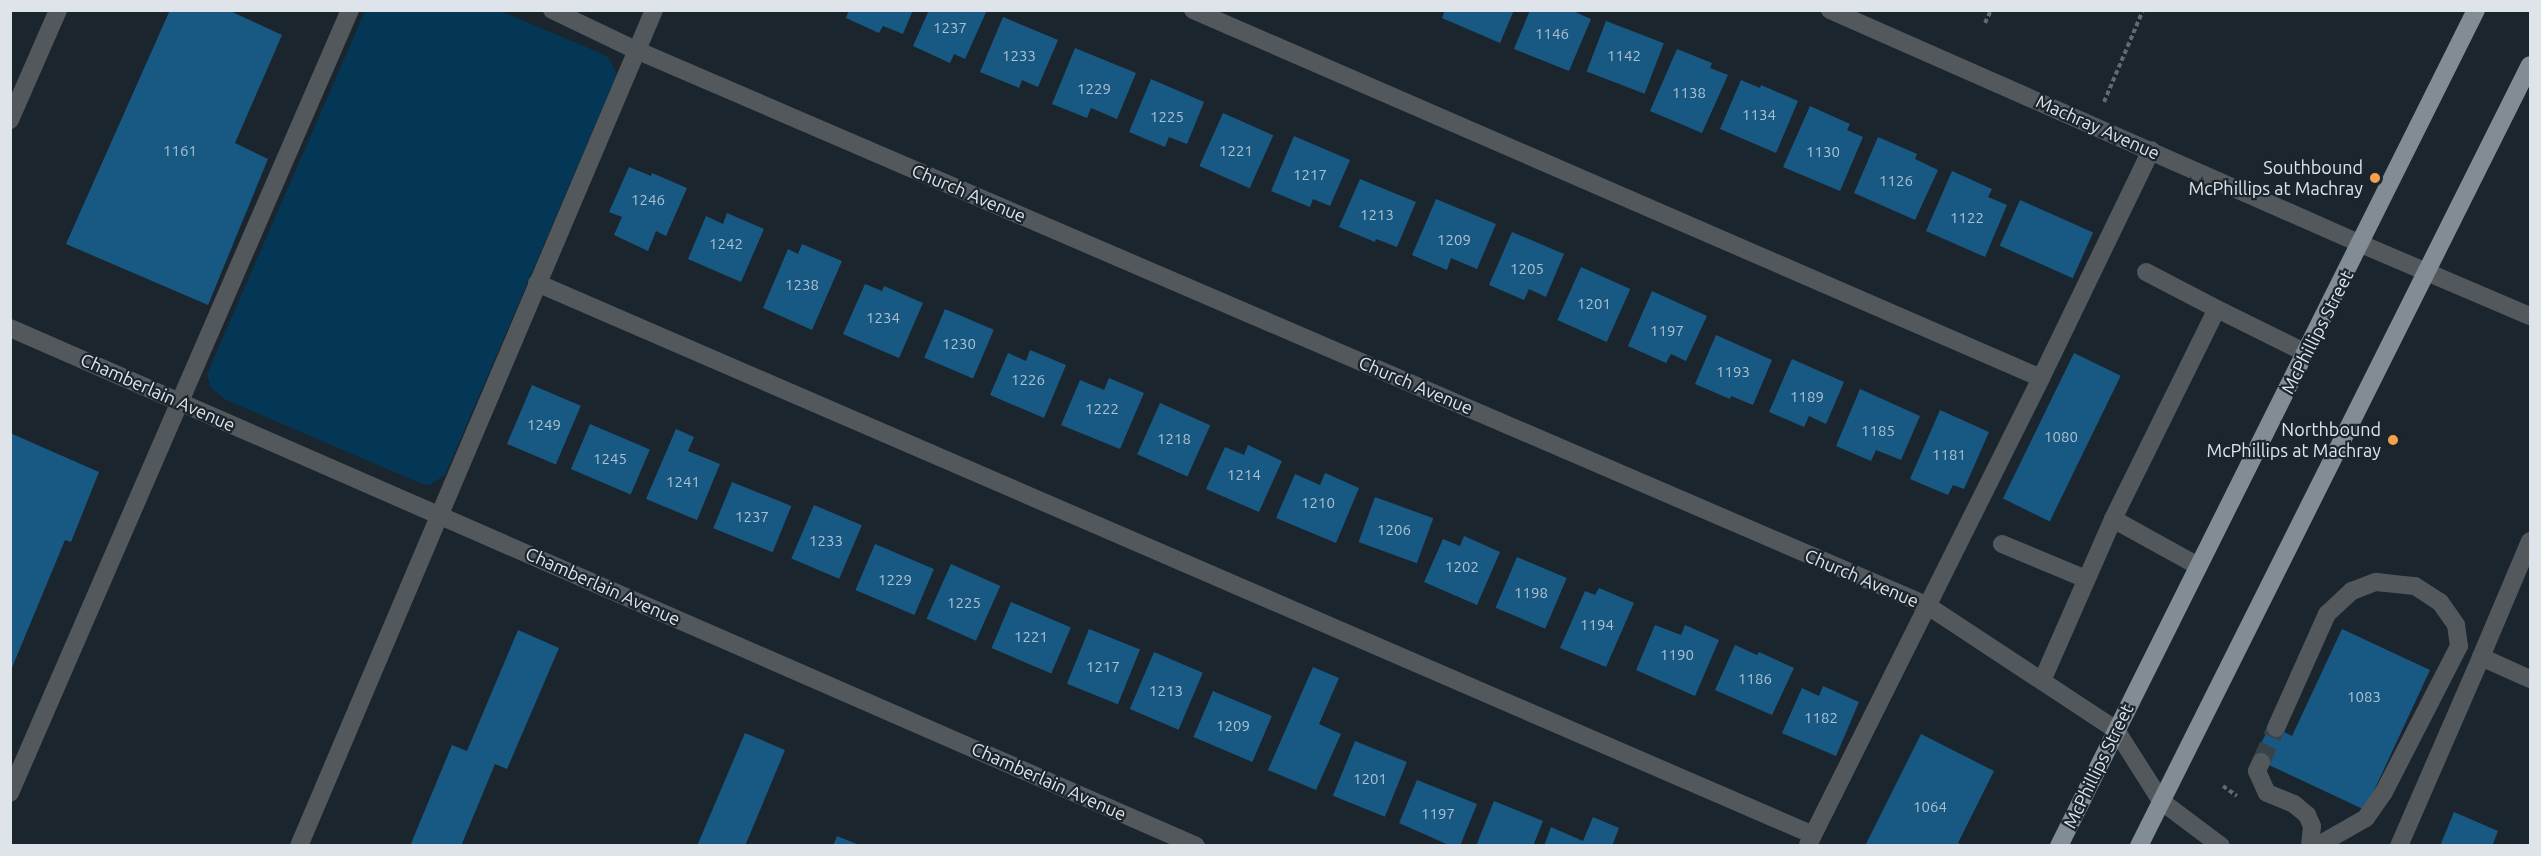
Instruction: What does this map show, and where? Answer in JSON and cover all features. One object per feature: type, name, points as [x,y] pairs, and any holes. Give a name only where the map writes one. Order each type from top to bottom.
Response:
[{"type":"main road","name":"McPhillips Street","points":[[2059,846],[2476,10]]},
{"type":"main road","points":[[2139,846],[2530,65]]},
{"type":"street","points":[[10,120],[58,10]]},
{"type":"street","points":[[10,793],[178,401],[350,10]]},
{"type":"street","name":"Church Avenue","points":[[552,10],[636,50],[1928,606],[2116,730],[2161,801],[2221,846]]},
{"type":"street","points":[[299,846],[654,10]]},
{"type":"street","points":[[1193,10],[2041,378]]},
{"type":"street","name":"Machray Avenue","points":[[1830,10],[2530,316]]},
{"type":"street","points":[[537,283],[1811,840],[2041,378],[2151,150]]},
{"type":"street","points":[[2146,272],[2306,353]]},
{"type":"street","points":[[2042,681],[2113,519],[2217,309]]},
{"type":"street","name":"Chamberlain Avenue","points":[[10,328],[1196,846]]},
{"type":"street","points":[[2113,519],[2198,566]]},
{"type":"street","points":[[2399,846],[2530,541]]},
{"type":"street","points":[[2002,544],[2085,579]]},
{"type":"street","points":[[2276,728],[2327,614],[2352,591],[2376,582],[2415,586],[2440,602],[2456,625],[2459,646],[2384,792],[2366,818],[2318,846]]},
{"type":"street","points":[[2481,657],[2530,679]]},
{"type":"street","points":[[2261,762],[2257,771],[2267,793],[2294,804],[2307,815],[2312,826],[2310,846]]},
{"type":"path","points":[[1985,23],[1990,10]]},
{"type":"path","points":[[2094,125],[2143,10]]},
{"type":"shaded area","points":[[365,11],[501,11],[608,57],[617,74],[445,475],[430,485],[422,484],[226,400],[211,388],[207,374]]},
{"type":"building","points":[[170,10],[228,10],[282,35],[235,143],[268,159],[208,305],[66,244]]},
{"type":"building","points":[[849,10],[913,10],[903,34],[883,26],[879,33],[846,18]]},
{"type":"building","points":[[929,10],[987,10],[965,59],[954,54],[950,63],[913,46]]},
{"type":"building","points":[[1445,10],[1514,10],[1500,43],[1442,18]]},
{"type":"building","points":[[1530,10],[1576,10],[1575,12],[1591,19],[1569,71],[1514,49]]},
{"type":"building","points":[[1003,17],[1058,40],[1038,87],[1022,80],[1019,88],[980,72]]},
{"type":"building","points":[[1606,21],[1664,43],[1645,94],[1587,71]]},
{"type":"building","points":[[1075,48],[1136,73],[1117,119],[1091,108],[1087,118],[1052,104]]},
{"type":"building","points":[[1677,49],[1712,63],[1710,68],[1728,75],[1702,133],[1650,111]]},
{"type":"building","points":[[1151,79],[1204,102],[1187,144],[1169,137],[1165,147],[1129,132]]},
{"type":"building","points":[[1741,80],[1760,88],[1761,85],[1798,101],[1776,153],[1720,129]]},
{"type":"building","points":[[1810,106],[1850,124],[1847,130],[1863,137],[1840,191],[1783,167]]},
{"type":"building","points":[[1223,113],[1273,135],[1250,188],[1199,166]]},
{"type":"building","points":[[1294,136],[1350,160],[1330,206],[1313,199],[1310,207],[1271,191]]},
{"type":"building","points":[[1878,137],[1917,154],[1915,159],[1938,170],[1915,220],[1854,193]]},
{"type":"building","points":[[629,167],[651,176],[652,173],[687,188],[666,236],[656,231],[648,251],[614,235],[622,217],[609,212]]},
{"type":"building","points":[[1952,171],[1992,189],[1988,197],[2007,205],[1985,257],[1926,231]]},
{"type":"building","points":[[1360,179],[1416,202],[1397,247],[1376,239],[1375,242],[1339,227]]},
{"type":"building","points":[[1436,199],[1496,224],[1477,269],[1451,258],[1447,270],[1412,255]]},
{"type":"building","points":[[2020,200],[2093,233],[2073,278],[2000,246]]},
{"type":"building","points":[[727,213],[764,229],[741,282],[688,259],[706,216],[723,224]]},
{"type":"building","points":[[1512,232],[1564,254],[1546,297],[1529,289],[1524,300],[1489,285]]},
{"type":"building","points":[[802,244],[842,261],[812,330],[763,308],[788,249],[798,254]]},
{"type":"building","points":[[1581,267],[1630,289],[1607,342],[1557,320]]},
{"type":"building","points":[[865,284],[882,291],[884,286],[923,303],[899,358],[843,334]]},
{"type":"building","points":[[1652,291],[1707,316],[1686,361],[1671,354],[1666,363],[1628,346]]},
{"type":"building","points":[[945,309],[994,330],[973,378],[924,358]]},
{"type":"building","points":[[1716,335],[1772,360],[1753,405],[1731,396],[1730,399],[1695,384]]},
{"type":"building","points":[[1030,350],[1066,365],[1044,418],[990,395],[1008,353],[1026,361]]},
{"type":"building","points":[[2074,353],[2121,376],[2050,521],[2003,499]]},
{"type":"building","points":[[1792,359],[1844,382],[1826,424],[1809,416],[1804,427],[1769,412]]},
{"type":"building","points":[[1109,378],[1144,393],[1120,449],[1061,425],[1080,380],[1104,390]]},
{"type":"building","points":[[532,385],[581,406],[556,465],[507,444]]},
{"type":"building","points":[[1860,389],[1920,416],[1901,460],[1876,450],[1871,461],[1836,446]]},
{"type":"building","points":[[1160,403],[1210,425],[1187,477],[1137,454]]},
{"type":"building","points":[[1940,410],[1989,432],[1964,489],[1953,485],[1948,495],[1910,479]]},
{"type":"building","points":[[590,424],[650,449],[631,495],[571,469]]},
{"type":"building","points":[[676,429],[694,437],[688,451],[720,464],[697,520],[646,499]]},
{"type":"building","points":[[10,433],[99,472],[71,542],[65,540],[11,670]]},
{"type":"building","points":[[1248,445],[1282,461],[1259,512],[1206,489],[1225,447],[1244,455]]},
{"type":"building","points":[[1325,473],[1359,488],[1336,543],[1276,518],[1295,474],[1320,485]]},
{"type":"building","points":[[732,482],[791,506],[773,552],[713,528]]},
{"type":"building","points":[[1375,497],[1433,518],[1417,563],[1359,542]]},
{"type":"building","points":[[814,505],[862,525],[839,579],[791,558]]},
{"type":"building","points":[[1464,536],[1500,552],[1477,605],[1424,582],[1443,539],[1460,546]]},
{"type":"building","points":[[875,544],[934,569],[914,615],[855,590]]},
{"type":"building","points":[[1517,557],[1567,578],[1545,629],[1496,608]]},
{"type":"building","points":[[951,564],[1000,586],[976,641],[927,619]]},
{"type":"building","points":[[1599,588],[1634,603],[1606,667],[1560,648],[1585,591],[1595,595]]},
{"type":"building","points":[[1011,602],[1071,627],[1051,673],[991,648]]},
{"type":"building","points":[[1655,625],[1681,635],[1685,625],[1719,640],[1695,696],[1636,670]]},
{"type":"building","points":[[1089,629],[1140,650],[1118,704],[1067,684]]},
{"type":"building","points":[[2342,629],[2430,670],[2365,810],[2254,758],[2270,725],[2292,736]]},
{"type":"building","points":[[518,630],[559,648],[507,769],[495,764],[461,846],[410,846],[452,745],[467,751]]},
{"type":"building","points":[[1735,645],[1757,655],[1759,652],[1794,668],[1772,715],[1715,690]]},
{"type":"building","points":[[1154,652],[1203,673],[1179,730],[1130,709]]},
{"type":"building","points":[[1313,667],[1339,678],[1319,724],[1341,734],[1316,790],[1268,770]]},
{"type":"building","points":[[1823,686],[1859,702],[1836,756],[1782,733],[1802,688],[1819,696]]},
{"type":"building","points":[[1213,691],[1272,716],[1252,762],[1193,737]]},
{"type":"building","points":[[745,733],[785,750],[745,846],[697,846]]},
{"type":"building","points":[[1921,734],[1994,771],[1958,843],[1964,846],[1865,846]]},
{"type":"building","points":[[1355,741],[1407,762],[1385,817],[1333,796]]},
{"type":"building","points":[[1417,780],[1477,804],[1460,846],[1451,846],[1399,823]]},
{"type":"building","points":[[1494,801],[1543,821],[1533,846],[1476,846]]},
{"type":"building","points":[[2454,812],[2498,831],[2492,846],[2440,846]]},
{"type":"building","points":[[1593,817],[1619,828],[1612,846],[1544,846],[1551,827],[1583,841]]},
{"type":"building","points":[[837,836],[859,845],[859,846],[833,846]]},
{"type":"tunnel","points":[[2261,762],[2276,728]]},
{"type":"place","name":"Southbound McPhillips at Machray","points":[[2375,178]]},
{"type":"place","name":"Northbound McPhillips at Machray","points":[[2393,440]]}]
